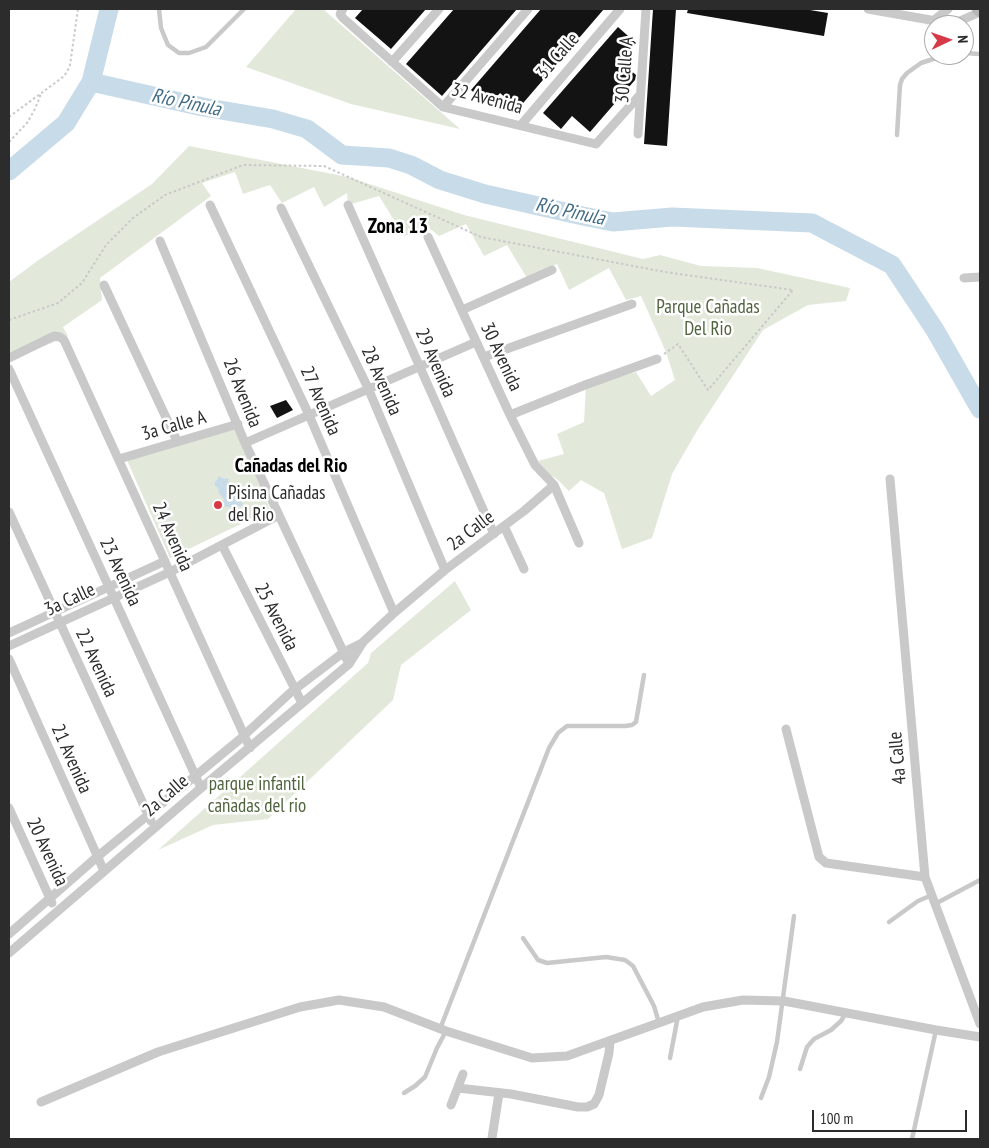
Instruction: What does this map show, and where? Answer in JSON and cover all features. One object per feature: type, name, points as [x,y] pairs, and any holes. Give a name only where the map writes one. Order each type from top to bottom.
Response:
[{"type":"street","points":[[392,62],[438,9]]},
{"type":"street","points":[[443,106],[528,9]]},
{"type":"street","name":"31 Calle","points":[[520,125],[620,9]]},
{"type":"street","name":"30 Calle A","points":[[638,134],[646,9]]},
{"type":"street","points":[[868,9],[924,19]]},
{"type":"street","name":"32 Avenida","points":[[342,11],[343,18],[443,106],[596,144],[639,96]]},
{"type":"street","name":"27 Avenida","points":[[210,205],[309,415],[394,613]]},
{"type":"street","name":"29 Avenida","points":[[348,205],[494,534]]},
{"type":"street","name":"28 Avenida","points":[[281,208],[368,388],[445,570]]},
{"type":"street","name":"30 Avenida","points":[[428,237],[535,465],[554,485]]},
{"type":"street","name":"26 Avenida","points":[[160,242],[245,443],[349,664]]},
{"type":"street","points":[[462,310],[552,270]]},
{"type":"street","points":[[964,278],[980,278]]},
{"type":"street","points":[[104,285],[178,441]]},
{"type":"street","points":[[484,357],[632,304]]},
{"type":"street","name":"24 Avenida","points":[[9,358],[54,336],[64,340],[250,748]]},
{"type":"street","points":[[245,443],[476,342]]},
{"type":"street","points":[[510,415],[657,359]]},
{"type":"street","name":"23 Avenida","points":[[9,369],[201,788]]},
{"type":"street","name":"3a Calle A","points":[[119,459],[238,424]]},
{"type":"street","name":"4a Calle","points":[[890,479],[925,877],[980,1024]]},
{"type":"street","points":[[554,485],[579,543]]},
{"type":"street","name":"2a Calle","points":[[9,934],[97,857],[245,735],[295,689],[344,652],[362,642],[445,570],[494,534],[554,485]]},
{"type":"street","name":"22 Avenida","points":[[9,512],[155,827]]},
{"type":"street","name":"3a Calle","points":[[9,646],[170,572],[279,516]]},
{"type":"street","points":[[504,526],[524,569]]},
{"type":"street","name":"25 Avenida","points":[[222,545],[302,703]]},
{"type":"street","name":"3a Calle","points":[[9,633],[165,561]]},
{"type":"street","name":"2a Calle","points":[[10,950],[349,664],[362,642]]},
{"type":"street","name":"21 Avenida","points":[[9,660],[104,871]]},
{"type":"street","points":[[786,729],[819,857],[826,863],[925,877]]},
{"type":"street","name":"20 Avenida","points":[[9,808],[50,899],[57,910]]},
{"type":"street","points":[[41,1102],[158,1052],[300,1007],[340,1000],[384,1007],[443,1030],[532,1058],[567,1056],[703,1007],[743,1000],[784,1001],[980,1037]]},
{"type":"street","points":[[458,1088],[587,1107],[594,1104],[599,1095],[610,1041]]},
{"type":"street","points":[[451,1105],[463,1074]]},
{"type":"street","points":[[492,1138],[499,1093]]},
{"type":"lane","points":[[159,9],[161,28],[168,45],[179,53],[189,53],[206,47],[244,9]]},
{"type":"lane","points":[[897,135],[900,85],[907,73],[924,62]]},
{"type":"lane","points":[[404,1093],[425,1077],[549,748],[558,733],[567,726],[625,726],[636,722],[644,674]]},
{"type":"lane","points":[[889,922],[918,901],[933,900],[980,880]]},
{"type":"lane","points":[[762,1098],[777,1042],[794,916]]},
{"type":"lane","points":[[523,938],[538,960],[547,963],[606,957],[625,960],[634,966],[654,1006],[659,1023]]},
{"type":"lane","points":[[800,1069],[807,1047],[814,1039],[831,1030],[841,1021],[846,1013]]},
{"type":"lane","points":[[670,1058],[678,1015]]},
{"type":"lane","points":[[912,1139],[936,1030]]},
{"type":"path","points":[[9,117],[63,77],[70,65],[78,9]]},
{"type":"path","points":[[9,142],[27,123],[35,110],[41,94]]},
{"type":"path","points":[[9,320],[58,303],[82,283],[106,245],[133,218],[165,195],[243,165],[324,166],[481,237],[655,270],[793,290],[708,390],[678,344],[657,359]]},
{"type":"green space","points":[[296,9],[323,9],[460,129],[351,104],[246,67]]},
{"type":"green space","name":"Parque Cañadas Del Rio","points":[[189,146],[348,177],[464,215],[643,259],[660,255],[701,266],[757,268],[850,288],[846,301],[808,305],[763,330],[698,429],[672,474],[652,538],[622,549],[604,493],[581,480],[569,491],[557,479],[543,471],[538,461],[564,454],[557,434],[584,422],[586,386],[636,372],[651,396],[675,380],[666,352],[641,296],[626,300],[609,268],[569,290],[557,264],[527,278],[507,245],[484,256],[466,224],[439,236],[429,228],[404,236],[379,196],[348,205],[347,193],[324,207],[314,187],[282,203],[270,185],[243,194],[235,172],[202,183],[211,196],[100,278],[102,300],[63,327],[68,336],[9,361],[9,282],[152,184]]},
{"type":"green space","points":[[238,425],[270,510],[170,558],[127,460]]},
{"type":"green space","name":"parque infantil cañadas del rio","points":[[455,581],[471,610],[401,665],[393,700],[268,819],[213,825],[158,850],[368,663],[371,653]]},
{"type":"water","points":[[219,476],[224,479],[229,478],[228,481],[240,498],[243,506],[238,506],[237,509],[234,508],[233,510],[225,507],[223,498],[214,484]]},
{"type":"building","points":[[363,9],[426,9],[391,49],[355,18]]},
{"type":"building","points":[[454,9],[517,9],[442,96],[406,64]]},
{"type":"building","points":[[541,9],[604,9],[518,109],[500,93],[489,106],[471,90]]},
{"type":"building","points":[[653,9],[676,9],[667,146],[644,144]]},
{"type":"building","points":[[688,9],[804,9],[828,13],[824,36],[687,13]]},
{"type":"building","points":[[618,27],[636,43],[620,61],[636,75],[635,80],[590,132],[572,116],[561,129],[543,113]]},
{"type":"building","points":[[286,400],[293,410],[277,418],[270,406]]},
{"type":"waterway","points":[[9,171],[66,123],[91,82],[109,9]]},
{"type":"waterway","name":"Río Pinula","points":[[91,82],[203,107],[273,119],[307,129],[342,155],[389,158],[411,165],[440,180],[485,194],[613,222],[672,217],[812,223],[892,265],[935,330],[980,409]]},
{"type":"place","name":"Pisina Cañadas del Rio","points":[[218,505]]},
{"type":"district","name":"Zona 13","points":[[398,227]]},
{"type":"district","name":"Cañadas del Rio","points":[[291,466]]}]
